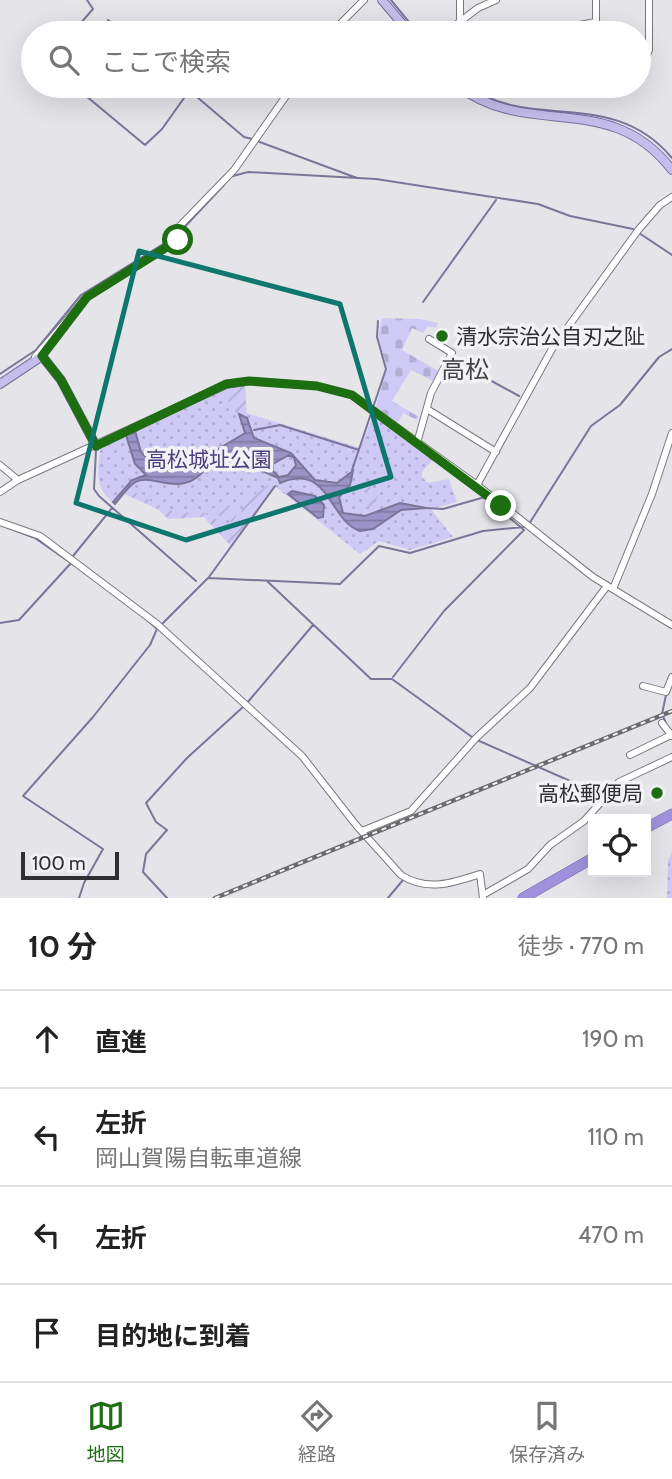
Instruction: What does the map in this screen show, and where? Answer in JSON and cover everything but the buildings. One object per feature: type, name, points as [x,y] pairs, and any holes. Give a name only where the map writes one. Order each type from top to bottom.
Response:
[{"type":"highway","points":[[651,825],[672,814]]},
{"type":"highway","points":[[523,898],[538,894],[588,861]]},
{"type":"main road","points":[[382,0],[400,21]]},
{"type":"main road","points":[[475,98],[497,108],[609,124],[635,134],[672,170]]},
{"type":"main road","points":[[0,383],[42,356],[61,380],[96,446]]},
{"type":"street","points":[[343,21],[364,0]]},
{"type":"street","points":[[460,0],[460,20],[496,0]]},
{"type":"street","points":[[596,0],[596,21]]},
{"type":"street","points":[[649,0],[649,21]]},
{"type":"street","points":[[0,383],[39,355],[87,297],[178,240],[173,233],[234,170],[285,98]]},
{"type":"street","points":[[477,485],[552,349],[639,229],[660,205],[672,197]]},
{"type":"street","points":[[42,356],[62,327]]},
{"type":"street","points":[[417,443],[427,409],[452,353],[429,339]]},
{"type":"street","points":[[0,492],[18,480],[226,384],[249,381],[317,386],[352,395],[477,485],[526,526],[612,588],[672,625]]},
{"type":"street","points":[[427,409],[496,452]]},
{"type":"street","points":[[362,831],[411,811],[475,739],[530,688],[612,588],[652,494],[672,433]]},
{"type":"street","points":[[0,465],[18,480]]},
{"type":"street","points":[[0,522],[40,536],[115,590],[160,627],[302,756],[362,831],[410,881],[438,886],[480,874],[483,896],[528,869],[550,845],[584,821],[604,797],[628,776],[672,757]]},
{"type":"street","points":[[643,686],[666,692],[672,677]]},
{"type":"street","points":[[630,755],[672,736],[662,723]]},
{"type":"highlighted area","points":[[139,251],[340,304],[391,477],[186,540],[76,503]]},
{"type":"green space","points":[[382,318],[419,319],[438,323],[436,328],[428,326],[423,333],[412,328],[402,350],[440,372],[435,382],[411,370],[392,401],[419,417],[417,420],[403,413],[397,424],[375,410],[387,367],[378,338]]},
{"type":"green space","points":[[245,384],[247,415],[235,412],[223,393],[224,387]]},
{"type":"green space","name":"高松城址公園","points":[[220,387],[240,411],[360,448],[374,413],[434,458],[422,472],[422,477],[428,483],[449,479],[457,502],[431,509],[453,537],[410,550],[379,541],[360,554],[276,487],[230,545],[202,515],[171,516],[139,500],[125,487],[112,502],[100,483],[100,447]]},
{"type":"green space","points":[[268,485],[274,487],[230,545],[204,517],[168,519],[158,509],[124,494],[128,489],[168,510],[180,513],[202,512],[231,527],[239,522],[244,502]]},
{"type":"green space","points":[[364,485],[374,488],[378,497],[371,506],[361,510],[358,506],[368,500],[361,489]]},
{"type":"green space","points":[[229,505],[237,510],[235,519],[231,522],[209,509]]},
{"type":"green space","points":[[672,851],[672,898],[667,898],[668,861]]},
{"type":"shaded area","points":[[239,414],[247,418],[254,438],[291,453],[315,480],[337,483],[353,471],[350,485],[339,497],[343,513],[365,516],[400,503],[426,508],[401,510],[373,529],[360,531],[349,525],[319,486],[309,480],[296,479],[280,483],[278,478],[232,457],[213,467],[208,465],[199,476],[189,482],[179,484],[141,480],[131,485],[115,504],[113,502],[132,480],[146,475],[135,464],[126,435],[135,431],[141,452],[158,470],[183,470],[245,433]],"holes":[[[289,455],[294,458],[296,465],[288,475],[279,477],[273,471],[273,464]]]},
{"type":"shaded area","points":[[292,491],[315,496],[324,505],[323,517],[318,518],[288,494]]},
{"type":"waterway","points":[[82,21],[93,9],[87,0]]},
{"type":"waterway","points":[[391,0],[408,21]]},
{"type":"waterway","points":[[88,98],[145,145],[162,129],[184,98]]},
{"type":"waterway","points":[[198,98],[244,137],[252,139]]},
{"type":"waterway","points":[[491,98],[518,107],[597,116],[624,123],[649,136],[672,158]]},
{"type":"waterway","points":[[257,141],[357,178]]},
{"type":"waterway","points":[[233,176],[248,172],[376,179],[538,204],[570,216],[633,229],[672,255]]},
{"type":"waterway","points":[[178,234],[224,185]]},
{"type":"waterway","points":[[423,302],[496,200]]},
{"type":"waterway","points":[[0,374],[36,350],[81,295],[173,238]]},
{"type":"waterway","points":[[352,470],[386,369],[377,337],[378,321]]},
{"type":"waterway","points":[[529,524],[591,426],[620,405],[659,357],[672,349]]},
{"type":"waterway","points":[[488,379],[519,396]]},
{"type":"waterway","points":[[254,430],[280,425],[359,450]]},
{"type":"waterway","points":[[96,450],[94,489],[99,496],[196,581]]},
{"type":"waterway","points":[[209,577],[275,486]]},
{"type":"waterway","points":[[393,677],[444,611],[524,530],[485,497],[443,509],[426,508]]},
{"type":"waterway","points":[[73,556],[112,508]]},
{"type":"waterway","points":[[0,525],[35,538],[75,566]]},
{"type":"waterway","points":[[161,625],[208,578],[340,584],[379,546],[410,553],[483,531],[524,527]]},
{"type":"waterway","points":[[0,623],[19,620],[71,563]]},
{"type":"waterway","points":[[267,581],[371,679],[392,679],[472,737]]},
{"type":"waterway","points":[[147,620],[156,628]]},
{"type":"waterway","points":[[247,703],[313,625]]},
{"type":"waterway","points":[[79,898],[84,883],[103,849],[23,796],[93,717],[150,645],[157,629]]},
{"type":"waterway","points":[[666,695],[662,714],[666,723]]},
{"type":"waterway","points":[[167,898],[143,872],[146,854],[167,830],[156,822],[146,803],[187,758],[243,707]]},
{"type":"waterway","points":[[477,740],[602,795]]},
{"type":"waterway","points":[[388,898],[403,880]]},
{"type":"railway","points":[[215,898],[672,711]]},
{"type":"place","name":"清水宗治公自刃之阯","points":[[442,336]]},
{"type":"place","name":"高松郵便局","points":[[657,793]]},
{"type":"district","name":"高松","points":[[465,369]]},
{"type":"route","points":[[178,240],[87,297],[42,356],[61,380],[96,446],[226,384],[249,381],[317,386],[352,395],[477,485],[501,506]]}]
